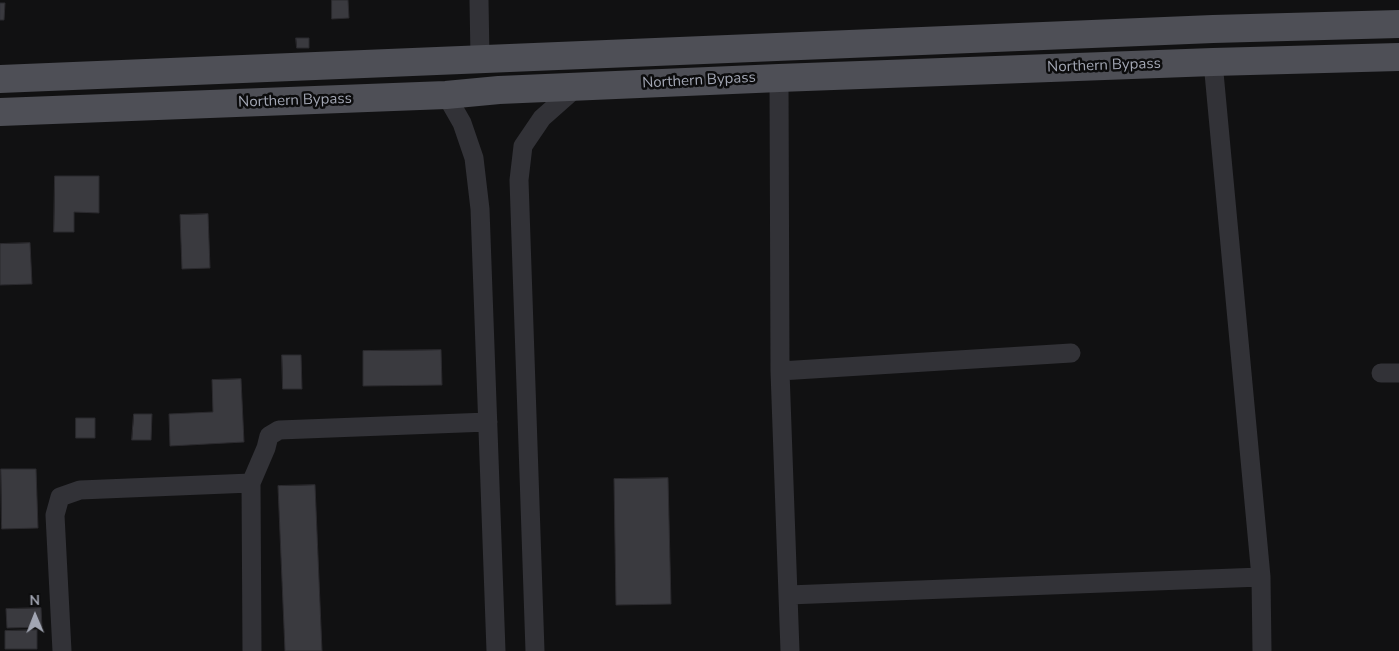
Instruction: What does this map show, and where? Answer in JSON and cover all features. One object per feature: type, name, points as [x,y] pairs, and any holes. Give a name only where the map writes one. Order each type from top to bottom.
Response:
[{"type":"main road","name":"Northern Bypass","points":[[0,79],[1213,29],[1399,24]]},
{"type":"main road","points":[[906,42],[907,73]]},
{"type":"main road","name":"Northern Bypass","points":[[0,112],[446,95],[498,90],[779,78],[1399,57]]},
{"type":"main road","points":[[56,77],[56,110]]},
{"type":"street","points":[[479,0],[480,58]]},
{"type":"street","points":[[1213,62],[1260,577],[1262,651]]},
{"type":"street","points":[[779,78],[780,370],[790,651]]},
{"type":"street","points":[[535,651],[519,180],[523,146],[542,118],[577,87]]},
{"type":"street","points":[[446,95],[462,124],[474,158],[480,209],[496,651]]},
{"type":"street","points":[[780,370],[1071,353]]},
{"type":"street","points":[[252,651],[251,483],[269,436],[279,430],[488,422]]},
{"type":"street","points":[[62,651],[55,515],[60,497],[80,490],[251,483]]},
{"type":"street","points":[[788,595],[1260,577]]},
{"type":"building","points":[[332,0],[348,0],[349,18],[332,19]]},
{"type":"building","points":[[0,3],[5,3],[4,20],[0,20]]},
{"type":"building","points":[[296,38],[309,38],[309,48],[297,48]]},
{"type":"building","points":[[55,176],[99,176],[99,213],[74,212],[74,232],[54,232]]},
{"type":"building","points":[[208,214],[210,268],[182,269],[180,215]]},
{"type":"building","points":[[30,243],[32,284],[0,285],[0,244]]},
{"type":"building","points":[[441,350],[442,385],[363,386],[363,351]]},
{"type":"building","points":[[282,355],[301,355],[302,389],[283,389]]},
{"type":"building","points":[[241,379],[244,442],[170,446],[169,414],[213,412],[212,380]]},
{"type":"building","points":[[134,414],[152,414],[151,440],[132,440]]},
{"type":"building","points":[[76,418],[95,418],[95,438],[76,438]]},
{"type":"building","points":[[1,469],[36,469],[38,528],[2,529]]},
{"type":"building","points":[[668,478],[671,604],[616,605],[614,479]]},
{"type":"building","points":[[315,485],[322,651],[285,651],[278,486]]},
{"type":"building","points":[[41,608],[42,627],[7,628],[6,609]]},
{"type":"building","points":[[37,630],[37,649],[5,649],[5,631]]}]
